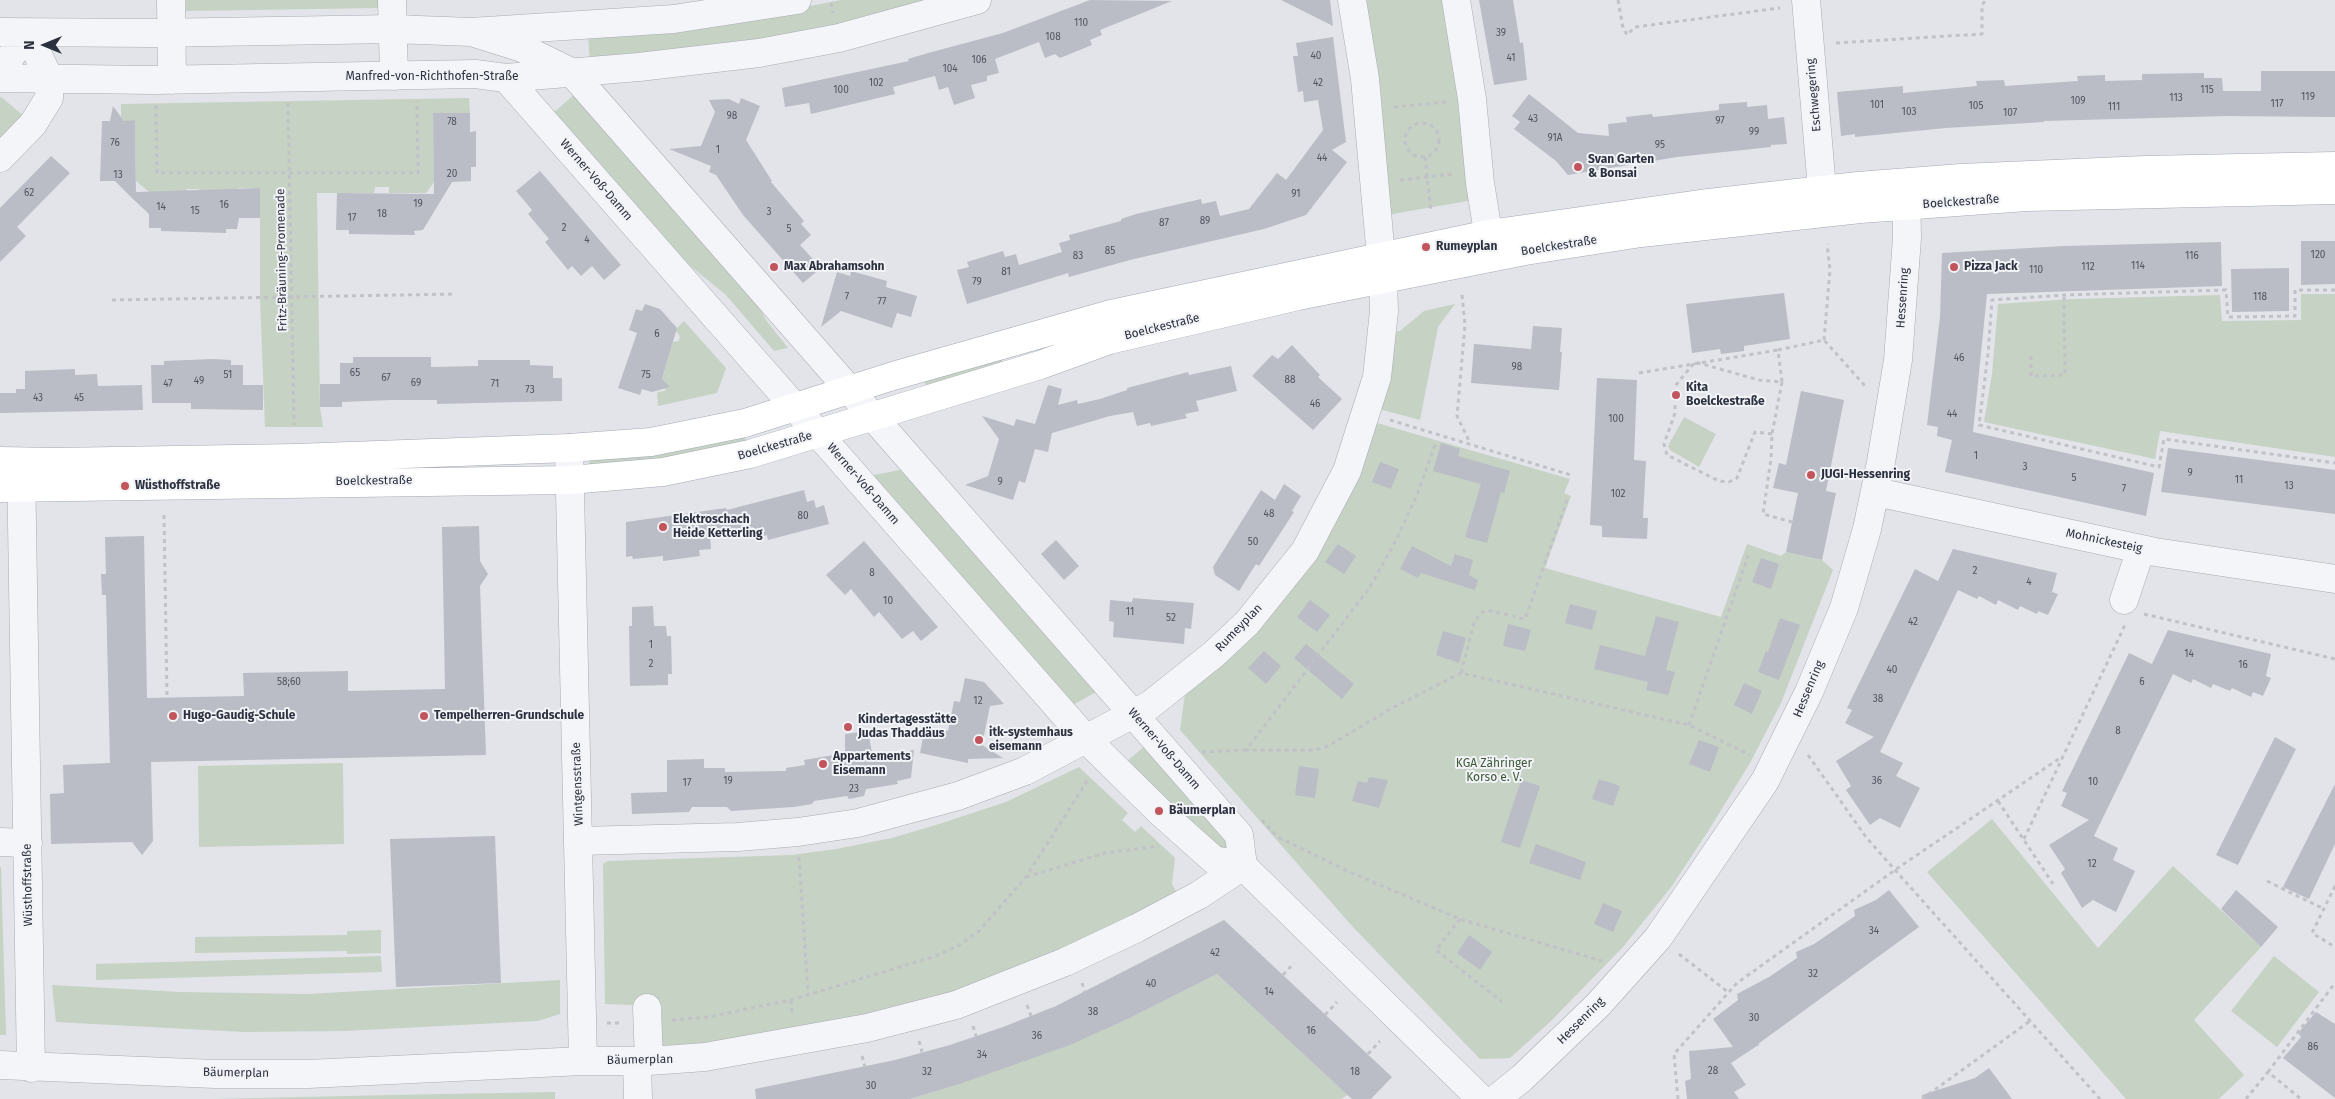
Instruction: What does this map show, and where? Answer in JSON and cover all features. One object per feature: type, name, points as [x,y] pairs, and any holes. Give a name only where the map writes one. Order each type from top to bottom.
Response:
[{"type":"main road","name":"Boelckestraße","points":[[1490,246],[1641,234],[1761,219],[1906,194],[2145,170],[2335,166]]},
{"type":"main road","name":"Boelckestraße","points":[[10,461],[295,458],[569,448],[672,438],[736,425],[1031,335],[1111,314],[1382,267],[1490,246],[1620,215],[1822,189],[1906,194],[2026,197],[2131,193],[2335,190]]},
{"type":"main road","name":"Boelckestraße","points":[[10,488],[226,483],[570,480],[642,474],[697,466],[750,454],[1040,365],[1118,338],[1216,314],[1382,267]]},
{"type":"main road","points":[[1031,335],[1040,365]]},
{"type":"street","points":[[164,88],[171,33],[171,0]]},
{"type":"street","points":[[392,0],[394,76]]},
{"type":"street","points":[[0,32],[28,34],[171,33],[393,29],[471,32],[674,19],[797,0]]},
{"type":"street","name":"Manfred-von-Richthofen-Straße","points":[[0,78],[164,88],[394,76],[475,74],[506,78],[639,67],[759,53],[839,38],[977,0]]},
{"type":"street","name":"Rumeyplan","points":[[1086,739],[1159,699],[1247,623],[1305,551],[1347,471],[1377,377],[1384,311],[1382,267],[1365,87],[1352,0]]},
{"type":"street","points":[[1456,0],[1472,99],[1480,183],[1490,246]]},
{"type":"street","name":"Eschwegering","points":[[1794,4],[1822,189]]},
{"type":"street","points":[[506,78],[513,61],[522,48],[543,28]]},
{"type":"street","name":"Werner-Voß-Damm","points":[[471,32],[522,48],[571,72],[1239,835],[1243,866],[1214,860],[1151,804],[1086,739],[506,78]]},
{"type":"street","points":[[0,70],[28,34]]},
{"type":"street","points":[[0,158],[33,124],[49,98],[50,80],[28,34]]},
{"type":"street","name":"Hessenring","points":[[1496,1099],[1522,1078],[1598,1005],[1658,938],[1766,781],[1805,700],[1844,608],[1876,492],[1898,360],[1907,238],[1906,194]]},
{"type":"street","name":"Wintgensstraße","points":[[569,448],[583,1061]]},
{"type":"street","name":"Wüsthoffstraße","points":[[10,461],[28,843],[31,1068]]},
{"type":"street","name":"Mohnickesteig","points":[[1876,492],[2141,549],[2335,579]]},
{"type":"street","points":[[2131,611],[2141,549]]},
{"type":"street","points":[[579,841],[738,837],[798,832],[858,823],[958,796],[1001,781],[1025,771],[1086,739]]},
{"type":"street","points":[[0,842],[28,843]]},
{"type":"street","points":[[1243,866],[1481,1099]]},
{"type":"street","name":"Bäumerplan","points":[[0,1066],[215,1074],[308,1074],[706,1057],[867,1028],[956,1005],[1065,962],[1137,928],[1199,895],[1243,866]]},
{"type":"street","points":[[638,1099],[648,1015]]},
{"type":"path","points":[[1618,0],[1623,28],[1627,35],[1635,27],[1794,4]]},
{"type":"path","points":[[1830,43],[1982,34],[1982,4],[1986,0]]},
{"type":"path","points":[[164,88],[157,173],[418,173],[417,93]]},
{"type":"path","name":"Fritz-Bräuning-Promenade","points":[[288,94],[294,425]]},
{"type":"path","points":[[1388,108],[1452,101]]},
{"type":"path","points":[[1419,124],[1426,124],[1433,128],[1437,134],[1436,148],[1425,157],[1410,153],[1406,147],[1407,132],[1419,124]]},
{"type":"path","points":[[1425,157],[1431,212]]},
{"type":"path","points":[[1396,180],[1460,173]]},
{"type":"path","points":[[1827,244],[1830,270],[1824,340],[1868,390]]},
{"type":"path","points":[[2335,290],[2295,290],[2295,316],[2228,317],[2226,290],[2064,294],[1992,300],[1988,354],[1979,426],[2159,467],[2164,439],[2335,463]]},
{"type":"path","points":[[112,300],[456,294]]},
{"type":"path","points":[[2031,356],[2031,376],[2065,375],[2064,294]]},
{"type":"path","points":[[1462,295],[1464,325],[1457,416],[1470,444]]},
{"type":"path","points":[[1639,373],[1695,362],[1778,350],[1824,340]]},
{"type":"path","points":[[1778,350],[1782,382],[1772,434],[1771,459],[1762,514],[1792,522]]},
{"type":"path","points":[[1695,362],[1759,380],[1782,382]]},
{"type":"path","points":[[1695,362],[1675,386],[1675,413],[1664,444],[1667,455],[1719,481],[1728,482],[1737,478],[1755,432],[1772,434]]},
{"type":"path","points":[[1387,419],[1571,475]]},
{"type":"path","points":[[1246,750],[1370,587],[1395,542],[1417,495],[1435,445]]},
{"type":"path","points":[[1461,673],[1474,623],[1480,614],[1487,610],[1525,619],[1567,500]]},
{"type":"path","points":[[164,515],[167,698]]},
{"type":"path","points":[[1689,725],[1748,556]]},
{"type":"path","points":[[2024,839],[2131,611],[2335,659]]},
{"type":"path","points":[[1192,754],[1246,750],[1315,750],[1328,746],[1394,707],[1461,673],[1689,725],[1755,758]]},
{"type":"path","points":[[1202,752],[1208,759]]},
{"type":"path","points":[[1806,752],[1866,837],[2100,1099]]},
{"type":"path","points":[[1678,1099],[1674,1054],[1737,983],[1894,870],[2063,756]]},
{"type":"path","points":[[648,1015],[708,1017],[764,1007],[933,957],[958,946],[979,931],[1026,877],[1092,773]]},
{"type":"path","points":[[1998,801],[2052,884]]},
{"type":"path","points":[[1259,816],[1278,837],[1352,873],[1460,919],[1611,963]]},
{"type":"path","points":[[1026,877],[1105,853],[1156,848],[1165,842]]},
{"type":"path","points":[[799,849],[808,994]]},
{"type":"path","points":[[2267,882],[2324,909]]},
{"type":"path","points":[[2335,886],[2312,933],[2335,947]]},
{"type":"path","points":[[1460,919],[1436,950],[1502,1002]]},
{"type":"path","points":[[1677,953],[1728,992]]},
{"type":"path","points":[[1283,975],[1294,963]]},
{"type":"path","points":[[2246,1099],[2335,983]]},
{"type":"path","points":[[1026,1002],[1031,1016]]},
{"type":"path","points":[[1326,1015],[1337,1002]]},
{"type":"path","points":[[1922,1099],[2030,1021]]},
{"type":"path","points":[[918,1038],[922,1052]]},
{"type":"path","points":[[1368,1054],[1380,1041]]},
{"type":"path","points":[[861,1053],[865,1067]]},
{"type":"path","points":[[2268,1072],[2301,1099]]},
{"type":"green space","points":[[186,0],[380,0],[380,8],[186,11]]},
{"type":"green space","points":[[841,0],[943,0],[758,44],[590,62],[588,36],[760,16]]},
{"type":"green space","points":[[1359,0],[1448,0],[1473,200],[1387,215]]},
{"type":"green space","points":[[576,93],[758,305],[766,320],[788,348],[774,351],[726,295],[678,256],[552,114]]},
{"type":"green space","points":[[0,98],[25,117],[0,142]]},
{"type":"green space","points":[[469,98],[470,113],[433,113],[434,182],[426,193],[389,193],[389,187],[375,187],[374,193],[317,193],[320,407],[323,427],[265,427],[260,298],[260,188],[237,188],[237,192],[200,192],[199,189],[186,189],[186,191],[149,192],[136,181],[135,121],[124,121],[121,116],[121,104]]},
{"type":"green space","points":[[2301,294],[2335,294],[2335,457],[2160,431],[2155,459],[1984,422],[1992,374],[1998,304],[2073,299],[2220,295],[2222,321],[2301,320]]},
{"type":"green space","points":[[1455,304],[1438,327],[1420,420],[1379,409],[1393,332],[1400,331],[1424,311]]},
{"type":"green space","points":[[684,321],[726,368],[717,393],[658,406],[657,394],[658,392],[665,391],[666,384],[662,379],[673,342],[679,341],[680,336],[676,331]]},
{"type":"green space","points":[[1000,354],[1003,364],[926,386],[923,378]]},
{"type":"green space","points":[[1684,417],[1716,434],[1699,467],[1670,450],[1668,446]]},
{"type":"green space","name":"KGA Zähringer Korso e. V.","points":[[1377,423],[1570,479],[1564,493],[1571,496],[1545,568],[1721,617],[1747,544],[1781,556],[1786,552],[1822,560],[1833,570],[1781,703],[1750,763],[1672,886],[1623,947],[1550,1022],[1510,1058],[1480,1059],[1352,926],[1180,730],[1185,694],[1262,625],[1313,561],[1334,526],[1357,476]]},
{"type":"green space","points":[[743,435],[748,443],[677,458],[589,464],[590,459]]},
{"type":"green space","points":[[905,469],[1098,691],[1071,706],[869,476]]},
{"type":"green space","points":[[1146,745],[1231,842],[1225,854],[1125,763]]},
{"type":"green space","points":[[343,763],[344,844],[199,847],[198,766]]},
{"type":"green space","points":[[1079,767],[1128,813],[1122,820],[1135,832],[1141,826],[1175,858],[1172,884],[1178,895],[1103,935],[899,1012],[661,1051],[662,1006],[605,1004],[603,864],[608,861],[792,855],[892,838],[1006,802]]},
{"type":"green space","points":[[1992,819],[2098,948],[2173,866],[2261,947],[2194,1020],[2244,1075],[2219,1099],[2126,1099],[1927,872]]},
{"type":"green space","points":[[1,867],[6,1035],[0,1035]]},
{"type":"green space","points":[[381,930],[381,953],[347,954],[347,951],[195,953],[195,937],[347,935],[347,931]]},
{"type":"green space","points":[[381,956],[382,972],[96,980],[96,964]]},
{"type":"green space","points":[[2274,956],[2319,992],[2277,1047],[2231,1011]]},
{"type":"green space","points":[[1217,974],[1348,1095],[1341,1099],[910,1099],[960,1084],[1071,1044],[1130,1018]]},
{"type":"green space","points":[[560,980],[560,1014],[538,1021],[344,1031],[244,1032],[56,1022],[52,985],[180,992],[307,994]]},
{"type":"green space","points":[[555,1092],[555,1099],[213,1099],[392,1095]]},
{"type":"building","points":[[1090,0],[1172,1],[1100,30],[1102,35],[1090,40],[1092,45],[1060,58],[1055,54],[1045,58],[1039,42],[995,59],[999,73],[987,76],[987,81],[971,85],[975,98],[954,105],[948,87],[939,90],[935,76],[893,87],[895,94],[811,114],[809,103],[785,107],[782,88],[909,61],[908,59],[928,53],[1003,33]]},
{"type":"building","points":[[1281,0],[1330,0],[1333,26]]},
{"type":"building","points":[[1479,0],[1513,0],[1520,43],[1523,42],[1527,80],[1494,85]]},
{"type":"building","points":[[1333,37],[1346,142],[1332,150],[1347,162],[1306,215],[1264,229],[1130,260],[1069,277],[1068,273],[967,304],[957,270],[969,267],[967,262],[1003,251],[1005,257],[1016,254],[1019,265],[1062,252],[1059,243],[1070,240],[1069,235],[1121,221],[1121,219],[1136,214],[1201,199],[1202,204],[1216,201],[1220,216],[1249,209],[1277,173],[1286,180],[1323,130],[1318,100],[1304,102],[1303,91],[1298,92],[1293,56],[1298,56],[1296,43]]},
{"type":"building","points":[[2261,71],[2335,71],[2335,117],[2226,116],[2044,121],[1855,137],[1855,134],[1841,136],[1837,92],[1903,86],[1903,93],[1977,86],[1976,81],[2004,80],[2005,86],[2078,81],[2077,76],[2105,75],[2105,81],[2142,80],[2142,74],[2204,73],[2204,78],[2222,78],[2223,91],[2261,91]]},
{"type":"building","points":[[1529,94],[1578,133],[1609,136],[1608,124],[1627,122],[1626,117],[1652,114],[1653,117],[1719,110],[1719,104],[1747,102],[1747,107],[1767,105],[1768,119],[1784,117],[1787,144],[1677,157],[1568,175],[1556,161],[1514,129],[1520,122],[1512,116]]},
{"type":"building","points":[[741,98],[760,106],[746,140],[771,182],[804,221],[801,224],[811,235],[800,245],[821,268],[803,283],[743,215],[716,175],[709,172],[711,166],[669,149],[701,146],[715,112],[709,100],[729,99],[739,104]]},
{"type":"building","points":[[113,106],[124,121],[135,120],[136,192],[260,188],[260,218],[239,218],[237,229],[226,229],[226,233],[161,231],[161,228],[149,228],[149,214],[115,181],[100,181],[102,121],[110,121]]},
{"type":"building","points":[[433,113],[470,113],[470,132],[476,131],[476,167],[471,167],[471,181],[452,182],[423,230],[414,231],[415,235],[349,234],[349,230],[336,230],[337,193],[434,194]]},
{"type":"building","points":[[51,156],[70,173],[17,227],[26,236],[0,262],[0,208]]},
{"type":"building","points":[[540,171],[621,265],[604,280],[592,266],[581,276],[572,266],[568,270],[545,242],[549,239],[528,214],[532,210],[516,191]]},
{"type":"building","points":[[2301,241],[2335,241],[2335,284],[2301,285]]},
{"type":"building","points":[[2221,242],[2222,286],[1987,294],[1973,432],[2154,473],[2146,516],[1945,472],[1952,440],[1937,436],[1938,427],[1927,425],[1940,317],[1942,253],[2064,246]]},
{"type":"building","points":[[2289,268],[2289,311],[2232,312],[2231,269]]},
{"type":"building","points":[[851,271],[887,281],[886,287],[917,296],[911,317],[897,313],[892,328],[841,311],[821,327],[837,272],[850,276]]},
{"type":"building","points":[[1784,293],[1790,339],[1744,346],[1744,351],[1721,354],[1720,349],[1692,353],[1686,304]]},
{"type":"building","points":[[645,304],[660,309],[677,328],[662,379],[670,387],[652,392],[642,389],[640,395],[618,388],[637,333],[629,330],[636,309],[642,311]]},
{"type":"building","points":[[1533,326],[1562,328],[1559,390],[1471,383],[1474,344],[1531,349]]},
{"type":"building","points":[[1292,345],[1320,375],[1318,377],[1342,399],[1313,430],[1252,376],[1272,355],[1278,359]]},
{"type":"building","points":[[353,357],[431,357],[431,367],[478,366],[478,360],[530,360],[530,365],[553,366],[553,378],[562,378],[562,401],[437,404],[437,400],[392,400],[342,402],[342,407],[320,407],[320,384],[340,384],[340,363],[353,363]]},
{"type":"building","points":[[231,360],[231,365],[243,365],[243,385],[263,385],[263,410],[191,409],[191,403],[152,403],[151,365],[164,365],[164,361]]},
{"type":"building","points":[[1231,366],[1237,391],[1196,401],[1199,411],[1185,414],[1187,418],[1151,426],[1150,423],[1137,426],[1133,412],[1110,416],[1052,433],[1048,452],[1035,449],[1025,483],[1019,481],[1013,500],[965,485],[988,476],[999,439],[982,416],[1014,426],[1016,419],[1035,424],[1048,385],[1062,389],[1058,405],[1077,400],[1078,404],[1100,399],[1127,390],[1127,388],[1188,372],[1189,375]]},
{"type":"building","points":[[75,369],[75,375],[97,374],[98,386],[142,385],[143,410],[0,413],[0,393],[16,393],[16,389],[25,389],[25,371]]},
{"type":"building","points":[[1597,378],[1637,380],[1634,460],[1646,461],[1643,518],[1648,518],[1647,539],[1602,537],[1602,526],[1590,525]]},
{"type":"building","points":[[1801,391],[1844,400],[1826,491],[1836,493],[1822,560],[1786,552],[1798,493],[1773,488],[1779,463],[1786,465]]},
{"type":"building","points":[[1441,443],[1460,449],[1458,456],[1510,471],[1504,493],[1501,492],[1487,543],[1465,537],[1481,484],[1433,471]]},
{"type":"building","points":[[2168,448],[2335,470],[2335,514],[2161,492]]},
{"type":"building","points":[[1380,462],[1399,469],[1391,489],[1372,482]]},
{"type":"building","points":[[1284,484],[1301,496],[1292,511],[1294,512],[1259,566],[1256,564],[1239,591],[1215,575],[1213,567],[1261,490],[1275,500]]},
{"type":"building","points":[[804,490],[807,502],[814,500],[816,508],[824,505],[829,524],[768,540],[767,535],[756,538],[753,527],[710,536],[711,549],[699,550],[700,556],[663,561],[663,556],[633,559],[632,556],[626,557],[626,522],[726,508],[727,510]]},
{"type":"building","points":[[479,526],[480,561],[488,574],[480,586],[486,755],[151,762],[153,841],[142,855],[132,842],[51,844],[50,794],[64,793],[63,765],[110,763],[106,595],[102,595],[101,574],[106,574],[105,537],[144,536],[147,698],[244,696],[243,673],[348,671],[348,691],[445,689],[442,527]]},
{"type":"building","points":[[1056,540],[1079,566],[1064,580],[1041,554]]},
{"type":"building","points":[[864,541],[938,627],[921,641],[913,631],[902,639],[879,612],[874,617],[851,589],[845,595],[826,575]]},
{"type":"building","points":[[1338,544],[1356,556],[1344,574],[1325,562]]},
{"type":"building","points":[[1412,546],[1451,566],[1455,554],[1473,560],[1469,575],[1478,580],[1475,590],[1421,573],[1418,578],[1400,569]]},
{"type":"building","points":[[1953,549],[2057,573],[2052,592],[2058,594],[2048,615],[2038,611],[2037,614],[2020,606],[2018,610],[1998,600],[1996,605],[1979,596],[1977,599],[1958,590],[1880,752],[1903,763],[1896,776],[1920,788],[1900,828],[1880,818],[1870,825],[1846,790],[1851,786],[1836,761],[1874,737],[1845,723],[1852,710],[1847,708],[1915,569],[1938,581]]},
{"type":"building","points":[[1761,558],[1779,564],[1771,589],[1752,582]]},
{"type":"building","points":[[1133,598],[1194,603],[1191,629],[1185,628],[1184,644],[1113,637],[1114,622],[1109,621],[1110,600],[1132,602]]},
{"type":"building","points":[[1310,600],[1330,615],[1317,632],[1297,617]]},
{"type":"building","points":[[1570,604],[1597,611],[1592,630],[1565,623]]},
{"type":"building","points":[[653,606],[654,626],[666,626],[667,636],[671,636],[672,674],[668,674],[668,685],[630,686],[629,626],[632,626],[632,607]]},
{"type":"building","points":[[1656,616],[1679,622],[1666,670],[1675,672],[1668,695],[1646,690],[1648,682],[1594,669],[1600,645],[1645,656]]},
{"type":"building","points":[[1780,618],[1800,625],[1779,680],[1758,672],[1766,651],[1768,652]]},
{"type":"building","points":[[1508,624],[1531,630],[1525,651],[1503,646]]},
{"type":"building","points":[[2168,630],[2271,654],[2266,676],[2271,678],[2263,696],[2253,692],[2251,697],[2232,688],[2230,691],[2213,684],[2211,688],[2193,679],[2191,683],[2173,674],[2094,836],[2118,848],[2113,860],[2135,871],[2116,912],[2093,900],[2082,908],[2061,873],[2065,869],[2049,845],[2089,820],[2061,806],[2067,793],[2062,791],[2129,653],[2152,664]]},
{"type":"building","points":[[1443,631],[1466,638],[1459,663],[1436,655]]},
{"type":"building","points":[[1306,644],[1354,684],[1342,699],[1294,658]]},
{"type":"building","points":[[1264,651],[1281,666],[1266,684],[1248,668]]},
{"type":"building","points":[[965,678],[984,682],[1004,704],[990,706],[982,745],[1003,758],[968,759],[968,763],[920,753],[925,726],[948,731],[954,701],[960,702]]},
{"type":"building","points":[[1744,683],[1762,691],[1752,714],[1734,705]]},
{"type":"building","points":[[868,731],[873,758],[914,750],[911,778],[897,781],[898,784],[866,789],[864,796],[849,799],[847,796],[814,801],[812,804],[794,807],[731,811],[727,807],[692,807],[689,812],[632,814],[631,793],[667,792],[667,760],[704,759],[704,768],[725,768],[725,772],[786,771],[786,768],[805,765],[804,760],[845,753],[845,734]]},
{"type":"building","points":[[2275,737],[2296,749],[2238,865],[2216,855]]},
{"type":"building","points":[[1699,740],[1719,747],[1710,772],[1689,764]]},
{"type":"building","points":[[1299,766],[1319,769],[1315,798],[1295,795]]},
{"type":"building","points":[[1369,777],[1388,780],[1379,808],[1352,801],[1358,781],[1367,783]]},
{"type":"building","points":[[1599,779],[1620,786],[1613,806],[1592,799]]},
{"type":"building","points":[[1521,780],[1540,786],[1520,848],[1501,842]]},
{"type":"building","points":[[2335,784],[2335,844],[2309,899],[2283,887]]},
{"type":"building","points":[[495,836],[501,983],[396,987],[390,839]]},
{"type":"building","points":[[1536,844],[1586,862],[1580,880],[1529,863]]},
{"type":"building","points":[[1889,890],[1919,927],[1758,1044],[1760,1044],[1731,1063],[1746,1085],[1734,1092],[1739,1099],[1687,1099],[1685,1081],[1691,1079],[1689,1051],[1733,1047],[1713,1019],[1738,1000],[1737,994],[1769,977],[1797,958],[1796,952],[1814,944],[1855,916],[1854,910],[1876,900]]},
{"type":"building","points":[[2236,890],[2278,927],[2261,947],[2221,909]]},
{"type":"building","points":[[1603,903],[1622,911],[1613,932],[1594,924]]},
{"type":"building","points":[[1224,920],[1392,1077],[1371,1099],[1352,1099],[1217,974],[1130,1018],[1070,1045],[960,1084],[910,1099],[756,1099],[755,1089],[895,1060],[950,1045],[1003,1027],[1056,1006]]},
{"type":"building","points":[[1469,935],[1492,952],[1480,970],[1457,953]]},
{"type":"building","points":[[2316,1012],[2335,1024],[2335,1098],[2283,1058],[2301,1037],[2298,1033]]},
{"type":"building","points":[[1989,1068],[2012,1099],[1923,1099],[1922,1095],[1975,1078]]},
{"type":"place","name":"Svan Garten & Bonsai","points":[[1578,167]]},
{"type":"place","name":"Rumeyplan","points":[[1426,247]]},
{"type":"place","name":"Max Abrahamsohn","points":[[774,267]]},
{"type":"place","name":"Pizza Jack","points":[[1954,267]]},
{"type":"place","name":"Kita Boelckestraße","points":[[1676,395]]},
{"type":"place","name":"JUGI-Hessenring","points":[[1811,475]]},
{"type":"place","name":"Wüsthoffstraße","points":[[125,486]]},
{"type":"place","name":"Elektroschach Heide Ketterling","points":[[663,527]]},
{"type":"place","name":"Hugo-Gaudig-Schule","points":[[173,716]]},
{"type":"place","name":"Tempelherren-Grundschule","points":[[424,716]]},
{"type":"place","name":"Kindertagesstätte Judas Thaddäus","points":[[848,727]]},
{"type":"place","name":"itk-systemhaus eisemann","points":[[979,740]]},
{"type":"place","name":"Appartements Eisemann","points":[[823,764]]},
{"type":"place","name":"Bäumerplan","points":[[1159,811]]}]
